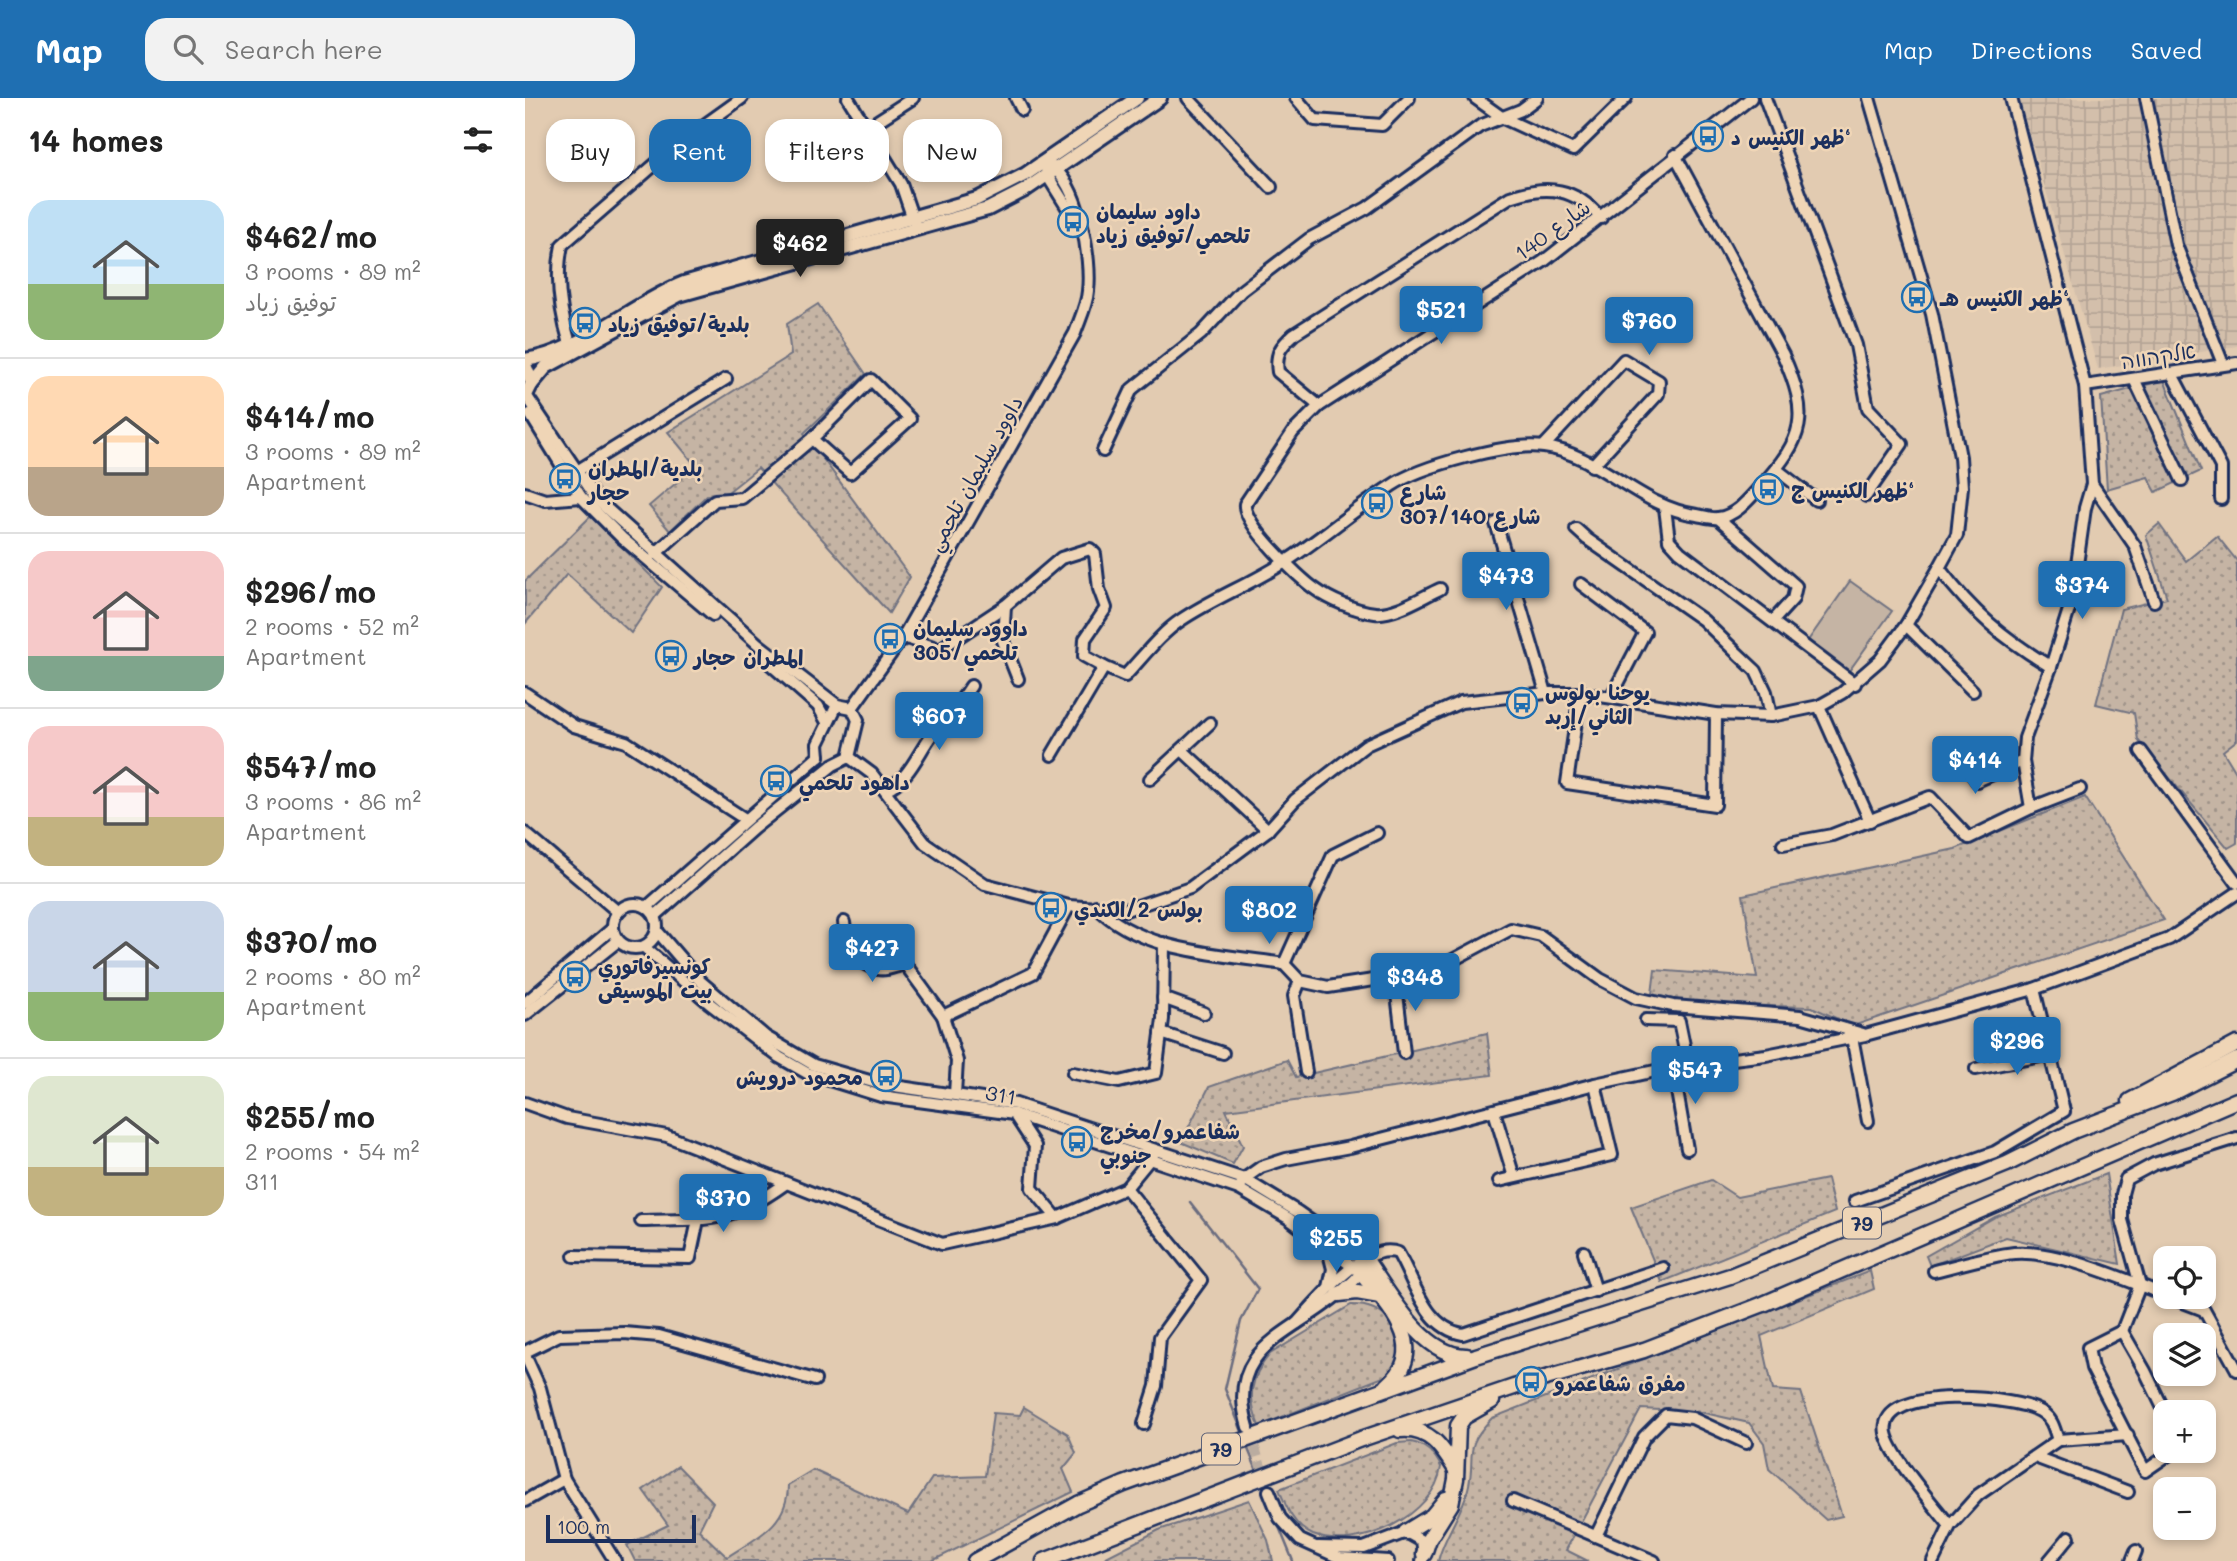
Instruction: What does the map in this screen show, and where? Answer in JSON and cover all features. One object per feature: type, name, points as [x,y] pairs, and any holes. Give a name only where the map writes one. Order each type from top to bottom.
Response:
[{"type":"highway","points":[[2073,1131],[2237,1044]]},
{"type":"highway","name":"79","points":[[975,1561],[1078,1504],[1124,1484],[1476,1356],[1730,1276],[2007,1164],[2073,1131],[2172,1093],[2237,1060]]},
{"type":"highway","name":"79","points":[[1044,1561],[1361,1439],[1514,1387],[1644,1350],[1761,1305],[2237,1100]]},
{"type":"highway","points":[[1359,1267],[1430,1343],[1453,1355],[1476,1356]]},
{"type":"highway","points":[[1359,1267],[1403,1333],[1409,1352],[1402,1373],[1381,1392]]},
{"type":"highway","points":[[1333,1293],[1380,1296]]},
{"type":"highway","points":[[1423,1558],[1429,1539],[1447,1513],[1453,1493],[1458,1426],[1464,1417],[1514,1387]]},
{"type":"highway","points":[[1361,1439],[1394,1430],[1416,1430],[1437,1443],[1456,1471]]},
{"type":"highway","points":[[1406,1532],[1432,1516],[1453,1493]]},
{"type":"main road","points":[[1049,169],[1137,98]]},
{"type":"main road","points":[[527,396],[546,367],[679,295],[915,224],[985,196],[1049,169],[1160,98]]},
{"type":"main road","points":[[527,396],[531,377],[525,363],[570,344],[684,283],[915,224]]},
{"type":"street","points":[[570,344],[561,306],[558,277],[562,245],[682,141],[742,98]]},
{"type":"street","points":[[848,98],[860,119]]},
{"type":"street","points":[[880,119],[913,98]]},
{"type":"street","points":[[1016,98],[1022,110]]},
{"type":"street","points":[[1188,98],[1271,187]]},
{"type":"street","points":[[1296,98],[1315,120],[1382,125],[1409,98]]},
{"type":"street","points":[[1475,98],[1503,118],[1573,149],[1626,98]]},
{"type":"street","points":[[1103,452],[1132,389],[1201,334],[1241,291],[1309,239],[1367,208],[1480,126],[1521,110],[1537,98]]},
{"type":"street","name":"شارع 140","points":[[1440,589],[1387,612],[1375,613],[1345,605],[1316,590],[1262,538],[1246,518],[1245,504],[1293,432],[1319,406],[1544,261],[1601,218],[1675,155],[1751,98]]},
{"type":"street","points":[[1765,98],[1856,345],[1868,408],[1902,444],[1866,496]]},
{"type":"street","points":[[849,757],[872,774],[925,843],[985,884],[1069,906],[1126,910],[1189,888],[1268,830],[1295,800],[1366,745],[1461,702],[1546,693],[1580,694],[1716,714],[1771,716],[1819,706],[1855,684],[1880,660],[1906,625],[1957,535],[1962,487],[1960,457],[1932,314],[1869,98]]},
{"type":"street","points":[[2011,98],[2085,386],[2092,484],[2085,508],[2071,600],[2051,667],[2025,738],[2023,761],[2031,808]]},
{"type":"street","points":[[2145,98],[2155,132],[2176,245],[2223,363]]},
{"type":"street","points":[[1675,155],[1797,386],[1800,428],[1796,440],[1776,469],[1745,503],[1718,518]]},
{"type":"street","points":[[889,166],[901,184],[915,224]]},
{"type":"street","name":"داوود سليمان تلحمي","points":[[852,708],[903,637],[1075,333],[1088,295],[1089,275],[1085,241],[1076,206],[1049,169]]},
{"type":"street","points":[[1319,406],[1278,372],[1276,359],[1279,348],[1294,334],[1510,197],[1547,189],[1575,195],[1585,200],[1601,218]]},
{"type":"street","points":[[1544,446],[1624,360],[1659,381],[1658,394],[1592,466]]},
{"type":"street","name":"אלקהווה","points":[[2085,386],[2237,363]]},
{"type":"street","points":[[2172,374],[2221,467],[2221,499]]},
{"type":"street","points":[[577,471],[726,379]]},
{"type":"street","points":[[655,554],[715,500],[742,498],[812,439],[871,380],[910,419],[850,473],[812,439]]},
{"type":"street","points":[[2135,380],[2182,481]]},
{"type":"street","points":[[527,396],[596,499],[758,644],[837,705],[852,708],[858,720],[849,757],[833,765],[754,828],[655,916]]},
{"type":"street","points":[[527,396],[581,497],[622,538],[818,706],[827,722]]},
{"type":"street","points":[[903,637],[940,649],[1005,606],[1061,558],[1090,550],[1095,554],[1099,589],[1106,608],[1085,639],[1084,656],[1125,676],[1179,621],[1287,561],[1394,484],[1485,453],[1544,446],[1592,466],[1665,508],[1718,518],[1796,586],[1793,599],[1773,621]]},
{"type":"street","points":[[1776,469],[1816,500]]},
{"type":"street","points":[[2092,484],[2135,546],[2154,601]]},
{"type":"street","points":[[525,493],[545,500],[581,497]]},
{"type":"street","points":[[1665,508],[1669,540],[1680,552],[1855,684]]},
{"type":"street","points":[[1496,523],[1546,693]]},
{"type":"street","points":[[1576,528],[1703,621],[1756,671],[1766,692],[1771,716]]},
{"type":"street","points":[[1939,568],[1967,605],[1995,630],[2051,667]]},
{"type":"street","points":[[1581,584],[1645,632],[1611,697]]},
{"type":"street","points":[[1005,606],[1003,641],[1018,679]]},
{"type":"street","points":[[1906,625],[1973,691]]},
{"type":"street","points":[[1052,755],[1104,667]]},
{"type":"street","points":[[885,790],[904,778],[934,732],[954,712],[971,686]]},
{"type":"street","points":[[525,693],[574,726],[626,742],[745,819]]},
{"type":"street","points":[[1580,694],[1567,783],[1715,805],[1716,714]]},
{"type":"street","points":[[819,756],[818,744],[837,705]]},
{"type":"street","points":[[1819,706],[1870,821]]},
{"type":"street","points":[[1150,779],[1210,723]]},
{"type":"street","points":[[1952,744],[1977,781],[2023,761]]},
{"type":"street","points":[[1182,750],[1268,830]]},
{"type":"street","points":[[2141,751],[2237,884]]},
{"type":"street","points":[[647,907],[819,756]]},
{"type":"street","points":[[819,756],[833,765]]},
{"type":"street","points":[[1783,844],[1832,835],[1930,797],[1969,838],[2031,808],[2080,789]]},
{"type":"street","points":[[525,833],[618,912]]},
{"type":"street","points":[[1284,964],[1333,855],[1377,833]]},
{"type":"street","points":[[1241,1184],[1261,1167],[1286,1159],[1495,1111],[1595,1084],[1865,1035],[2034,989],[2169,939],[2237,893]]},
{"type":"street","points":[[525,1003],[613,928],[618,912],[632,904],[647,907],[655,916],[657,931],[644,947],[632,948],[618,941],[613,928]]},
{"type":"street","points":[[943,1016],[1033,973],[1069,906]]},
{"type":"street","points":[[1096,906],[1112,922],[1164,943],[1284,964],[1300,981],[1328,987],[1432,971],[1511,929],[1541,936],[1600,979],[1636,998],[1674,1006],[1800,1016],[1865,1035]]},
{"type":"street","points":[[843,922],[848,946],[864,963],[879,970],[905,964],[943,1016],[957,1060],[955,1094]]},
{"type":"street","name":"311","points":[[657,931],[700,981],[766,1037],[814,1065],[880,1084],[1016,1104],[1155,1149],[1241,1184],[1298,1212],[1359,1267]]},
{"type":"street","points":[[525,1015],[618,941]]},
{"type":"street","points":[[1073,1073],[1119,1082],[1156,1073],[1161,1033],[1164,943]]},
{"type":"street","name":"311","points":[[644,947],[709,1003],[779,1057],[807,1073],[881,1096],[1014,1114],[1151,1160],[1241,1184],[1328,1249],[1359,1267]]},
{"type":"street","points":[[1395,977],[1404,1053]]},
{"type":"street","points":[[1300,981],[1294,996],[1306,1072]]},
{"type":"street","points":[[1856,1201],[1995,1152],[2064,1111],[2034,989]]},
{"type":"street","points":[[1163,998],[1204,1013]]},
{"type":"street","points":[[1646,1020],[1679,1021],[1688,1065]]},
{"type":"street","points":[[1161,1033],[1223,1053]]},
{"type":"street","points":[[1852,1037],[1868,1121]]},
{"type":"street","points":[[1976,1069],[2051,1054]]},
{"type":"street","points":[[1673,1068],[1687,1149]]},
{"type":"street","points":[[1499,1181],[1612,1155],[1595,1084]]},
{"type":"street","points":[[525,1102],[567,1118],[667,1136],[942,1244],[1057,1218],[1126,1188],[1151,1160],[1155,1149]]},
{"type":"street","points":[[1495,1111],[1514,1177]]},
{"type":"street","points":[[1014,1114],[1035,1146],[1032,1188],[1057,1218]]},
{"type":"street","points":[[2157,1463],[2145,1471],[2092,1367],[2088,1348],[2122,1331],[2140,1285],[2122,1220],[2122,1194],[2126,1179],[2154,1164],[2237,1138]]},
{"type":"street","points":[[641,1221],[719,1219],[752,1208],[785,1184]]},
{"type":"street","points":[[1126,1188],[1201,1280],[1160,1337],[1156,1386],[1144,1424]]},
{"type":"street","points":[[574,1256],[691,1258],[698,1220]]},
{"type":"street","points":[[1328,1249],[1333,1293]]},
{"type":"street","points":[[1248,1427],[1241,1394],[1245,1375],[1263,1349],[1333,1293],[1359,1267],[1385,1250],[1398,1253],[1426,1308],[1438,1322],[1463,1334],[1663,1268]]},
{"type":"street","points":[[1584,1252],[1596,1291]]},
{"type":"street","points":[[1934,1271],[2013,1253],[2031,1253],[2056,1258],[2153,1290]]},
{"type":"street","points":[[2201,1309],[2237,1370]]},
{"type":"street","points":[[2122,1331],[2159,1400]]},
{"type":"street","points":[[615,1561],[564,1479],[540,1388],[525,1354],[559,1335],[647,1335],[815,1380]]},
{"type":"street","points":[[1950,1526],[1910,1474],[1887,1437],[1887,1421],[1893,1413],[1916,1401],[1951,1396],[2027,1404],[2052,1421],[2058,1440]]},
{"type":"street","points":[[1596,1536],[1644,1437],[1666,1415],[1692,1418],[1746,1443]]},
{"type":"street","points":[[1933,1561],[1950,1526],[1978,1494],[2058,1440],[2128,1435]]},
{"type":"street","points":[[2035,1457],[2128,1492]]},
{"type":"street","points":[[525,1501],[564,1479]]},
{"type":"street","points":[[1269,1491],[1286,1527],[1300,1540],[1326,1554],[1340,1558],[1388,1561],[1386,1550],[1391,1539]]},
{"type":"street","points":[[1513,1501],[1654,1561]]},
{"type":"street","points":[[1318,1548],[1364,1548],[1406,1532],[1422,1541],[1423,1558]]},
{"type":"street","points":[[2049,1561],[2069,1537]]},
{"type":"shaded area","points":[[2019,98],[2237,98],[2237,346],[2098,369]]},
{"type":"shaded area","points":[[818,304],[866,374],[804,433],[910,577],[889,613],[758,468],[723,496],[707,495],[670,531],[649,506],[696,466],[668,432],[791,355],[787,324]]},
{"type":"shaded area","points":[[2164,380],[2201,471],[2156,492],[2148,477],[2107,489],[2101,397]]},
{"type":"shaded area","points":[[591,516],[662,587],[631,633],[567,574],[525,624],[525,581]]},
{"type":"shaded area","points":[[2159,524],[2186,561],[2217,536],[2237,561],[2237,740],[2223,751],[2237,774],[2237,843],[2228,848],[2138,740],[2134,713],[2096,704],[2121,609],[2167,598],[2146,535]]},
{"type":"shaded area","points":[[1850,581],[1892,611],[1849,671],[1807,642]]},
{"type":"shaded area","points":[[2085,797],[2164,920],[1853,1026],[1812,1007],[1694,1004],[1652,994],[1655,970],[1757,978],[1743,895],[1955,849]]},
{"type":"shaded area","points":[[1487,1033],[1492,1075],[1226,1110],[1243,1146],[1233,1164],[1181,1142],[1209,1087],[1287,1060],[1296,1077]]},
{"type":"shaded area","points":[[2106,1174],[2120,1264],[2006,1237],[1930,1266],[1926,1256],[1995,1217]]},
{"type":"shaded area","points":[[1827,1179],[1835,1212],[1662,1282],[1631,1207],[1711,1180],[1737,1197]]},
{"type":"shaded area","points":[[1870,1271],[1874,1289],[1761,1336],[1773,1390],[1801,1392],[1842,1516],[1826,1520],[1769,1469],[1764,1443],[1749,1423],[1700,1412],[1641,1409],[1566,1550],[1588,1561],[1438,1561],[1465,1498],[1473,1445],[1492,1418]]},
{"type":"shaded area","points":[[1351,1305],[1373,1309],[1389,1320],[1398,1338],[1402,1360],[1386,1376],[1259,1426],[1252,1397],[1255,1380],[1263,1363],[1270,1354]]},
{"type":"shaded area","points":[[1024,1407],[1068,1434],[1076,1453],[1063,1469],[1073,1492],[932,1561],[635,1561],[627,1545],[668,1525],[643,1490],[678,1466],[713,1502],[699,1530],[727,1557],[768,1529],[783,1510],[788,1485],[813,1470],[908,1514],[932,1478],[985,1476],[993,1413],[1020,1415]]},
{"type":"shaded area","points":[[1411,1442],[1429,1450],[1441,1467],[1436,1485],[1425,1501],[1410,1515],[1372,1534],[1331,1539],[1306,1531],[1291,1516],[1279,1489],[1397,1443]]},
{"type":"shaded area","points":[[1249,1500],[1268,1540],[1273,1561],[1117,1561],[1106,1557],[1159,1530]]},
{"type":"waterway","points":[[1190,1202],[1258,1289],[1241,1321],[1225,1389],[1243,1434]]},
{"type":"waterway","points":[[1246,1444],[1258,1473]]},
{"type":"waterway","points":[[1277,1522],[1293,1561]]},
{"type":"tunnel","points":[[1250,1433],[1269,1491]]},
{"type":"place","name":"ظهر الكنيس د‘","points":[[1708,136]]},
{"type":"place","name":"داود سليمان تلحمي/توفيق زياد","points":[[1073,222]]},
{"type":"place","name":"ظهر الكنيس هـ‘","points":[[1917,297]]},
{"type":"place","name":"بلدية/توفيق زياد","points":[[585,323]]},
{"type":"place","name":"بلدية/المطران حجار","points":[[565,479]]},
{"type":"place","name":"ظهر الكنيس ج‘","points":[[1768,489]]},
{"type":"place","name":"شارع 307/شارع 140","points":[[1377,503]]},
{"type":"place","name":"داوود سليمان تلحمي/305","points":[[890,639]]},
{"type":"place","name":"المطران حجار","points":[[671,656]]},
{"type":"place","name":"يوحنا بولوس الثاني/إربد","points":[[1522,703]]},
{"type":"place","name":"داهود تلحمي","points":[[776,781]]},
{"type":"place","name":"بولس 2/الكندي","points":[[1051,908]]},
{"type":"place","name":"كونسيرفاتوري بيت الموسيقى","points":[[575,977]]},
{"type":"place","name":"محمود درويش","points":[[886,1076]]},
{"type":"place","name":"شفاعمرو/مخرج جنوبي","points":[[1077,1142]]},
{"type":"place","name":"مفرق شفاعمرو","points":[[1531,1382]]}]
